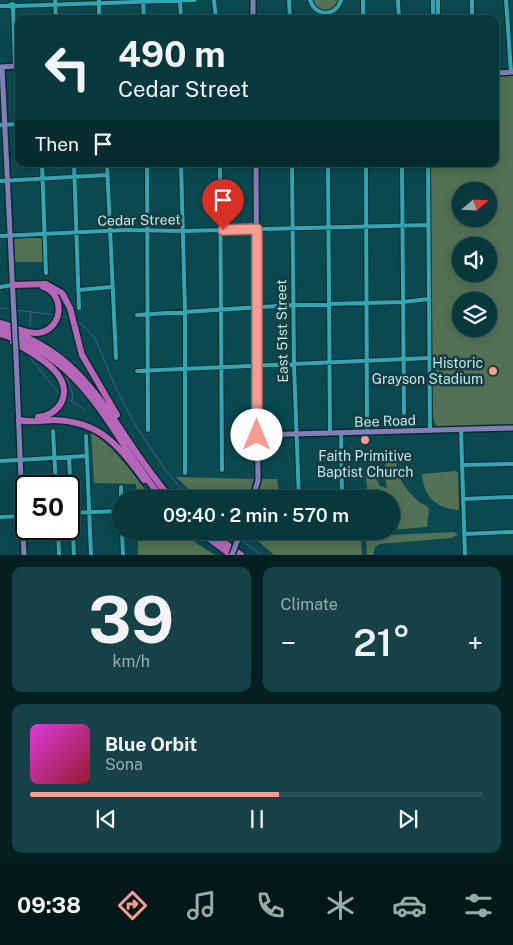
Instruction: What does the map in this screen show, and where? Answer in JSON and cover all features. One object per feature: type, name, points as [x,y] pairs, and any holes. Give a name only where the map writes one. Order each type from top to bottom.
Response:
[{"type":"highway","points":[[13,285],[46,284],[62,293],[70,308],[82,355],[144,462]]},
{"type":"highway","points":[[0,323],[39,333],[54,324],[58,317],[59,306],[55,295],[47,289],[39,286],[13,285]]},
{"type":"highway","points":[[0,328],[24,336],[43,346],[77,372],[98,396],[165,490]]},
{"type":"highway","points":[[0,335],[51,366],[60,376],[63,384],[63,400],[58,408],[46,416],[19,420]]},
{"type":"highway","points":[[0,335],[22,342],[40,351],[73,376],[97,404],[158,490]]},
{"type":"highway","points":[[19,420],[69,421],[100,431],[119,447],[151,490]]},
{"type":"highway","points":[[211,540],[231,555]]},
{"type":"highway","points":[[221,540],[240,555]]},
{"type":"main road","points":[[253,0],[254,15]]},
{"type":"main road","points":[[15,66],[1,67],[21,475]]},
{"type":"main road","points":[[499,73],[512,72]]},
{"type":"main road","points":[[255,490],[258,481],[256,167]]},
{"type":"main road","name":"Bee Road","points":[[257,435],[513,428]]},
{"type":"main road","points":[[24,540],[24,555]]},
{"type":"main road","points":[[231,555],[237,540]]},
{"type":"street","points":[[180,0],[181,15]]},
{"type":"street","points":[[0,6],[55,2],[195,0]]},
{"type":"street","points":[[214,0],[216,15]]},
{"type":"street","points":[[290,0],[290,15]]},
{"type":"street","points":[[310,0],[314,9],[323,13],[338,7],[342,0]]},
{"type":"street","points":[[362,0],[363,15]]},
{"type":"street","points":[[398,0],[398,15]]},
{"type":"street","points":[[433,0],[433,15]]},
{"type":"street","points":[[438,0],[438,15]]},
{"type":"street","points":[[472,0],[472,15]]},
{"type":"street","points":[[506,0],[512,72]]},
{"type":"street","points":[[99,1],[99,15]]},
{"type":"street","points":[[144,1],[144,15]]},
{"type":"street","points":[[55,2],[56,15]]},
{"type":"street","points":[[13,5],[15,36]]},
{"type":"street","points":[[42,167],[46,273]]},
{"type":"street","points":[[74,167],[80,308]]},
{"type":"street","points":[[107,167],[111,287],[116,358]]},
{"type":"street","points":[[147,167],[148,430]]},
{"type":"street","points":[[181,167],[185,311],[185,473]]},
{"type":"street","points":[[220,167],[222,470]]},
{"type":"street","name":"East 51st Street","points":[[292,167],[295,434],[298,490]]},
{"type":"street","points":[[328,167],[330,433]]},
{"type":"street","points":[[366,167],[367,433]]},
{"type":"street","points":[[402,167],[404,413]]},
{"type":"street","points":[[428,167],[430,431]]},
{"type":"street","points":[[0,180],[107,175]]},
{"type":"street","name":"Cedar Street","points":[[0,236],[147,230],[329,228],[428,224]]},
{"type":"street","points":[[0,286],[13,285]]},
{"type":"street","points":[[79,290],[111,287]]},
{"type":"street","points":[[137,314],[293,305],[403,302],[429,299]]},
{"type":"street","points":[[137,371],[330,364],[429,358],[448,362]]},
{"type":"street","points":[[461,430],[465,555]]},
{"type":"street","points":[[53,431],[55,475]]},
{"type":"street","points":[[341,434],[342,490]]},
{"type":"street","points":[[86,436],[91,555]]},
{"type":"street","points":[[0,461],[87,456]]},
{"type":"street","points":[[69,457],[69,475]]},
{"type":"street","points":[[462,465],[513,464]]},
{"type":"street","points":[[463,499],[513,498]]},
{"type":"street","points":[[80,512],[112,512]]},
{"type":"street","points":[[0,517],[15,516]]},
{"type":"street","points":[[464,534],[513,532]]},
{"type":"street","points":[[58,540],[59,555]]},
{"type":"street","points":[[73,540],[74,555]]},
{"type":"street","points":[[122,540],[123,555]]},
{"type":"green space","points":[[310,0],[341,0],[331,12],[318,11]]},
{"type":"green space","points":[[513,74],[513,426],[438,429],[431,414],[429,167],[499,167],[499,75]]},
{"type":"green space","points":[[42,237],[43,262],[14,262],[13,239]]},
{"type":"green space","points":[[91,432],[117,455],[145,490],[136,490],[136,484],[94,483]]},
{"type":"green space","points":[[392,459],[397,463],[398,472],[406,488],[429,509],[427,527],[400,529],[400,490],[367,490],[365,467],[372,466],[377,468],[375,476],[380,486],[387,488],[384,470],[387,460]]},
{"type":"green space","points":[[456,471],[458,473],[459,510],[443,507],[432,500],[425,489],[422,474]]},
{"type":"green space","points":[[176,477],[254,479],[251,490],[190,490]]},
{"type":"green space","points":[[261,479],[277,479],[279,490],[258,490]]},
{"type":"green space","points":[[454,532],[458,535],[451,538],[380,544],[375,547],[373,555],[367,555],[366,540],[400,540],[400,535]]},
{"type":"green space","points":[[138,540],[193,540],[215,555],[138,555]]},
{"type":"green space","points":[[256,540],[361,540],[362,555],[274,555]]},
{"type":"waterway","points":[[0,308],[11,309]]},
{"type":"waterway","points":[[15,310],[55,315]]},
{"type":"waterway","points":[[30,326],[31,312]]},
{"type":"waterway","points":[[59,316],[70,318]]},
{"type":"waterway","points":[[76,321],[84,326],[95,338],[116,388],[134,423],[166,471],[182,490]]},
{"type":"waterway","points":[[29,356],[60,395]]},
{"type":"waterway","points":[[64,374],[72,391],[72,402],[70,400]]},
{"type":"waterway","points":[[72,402],[84,409]]},
{"type":"waterway","points":[[241,540],[261,555]]},
{"type":"place","name":"Historic Grayson Stadium","points":[[493,371]]},
{"type":"place","name":"Faith Primitive Baptist Church","points":[[365,440]]},
{"type":"route","points":[[223,230],[257,229],[257,435]]}]
